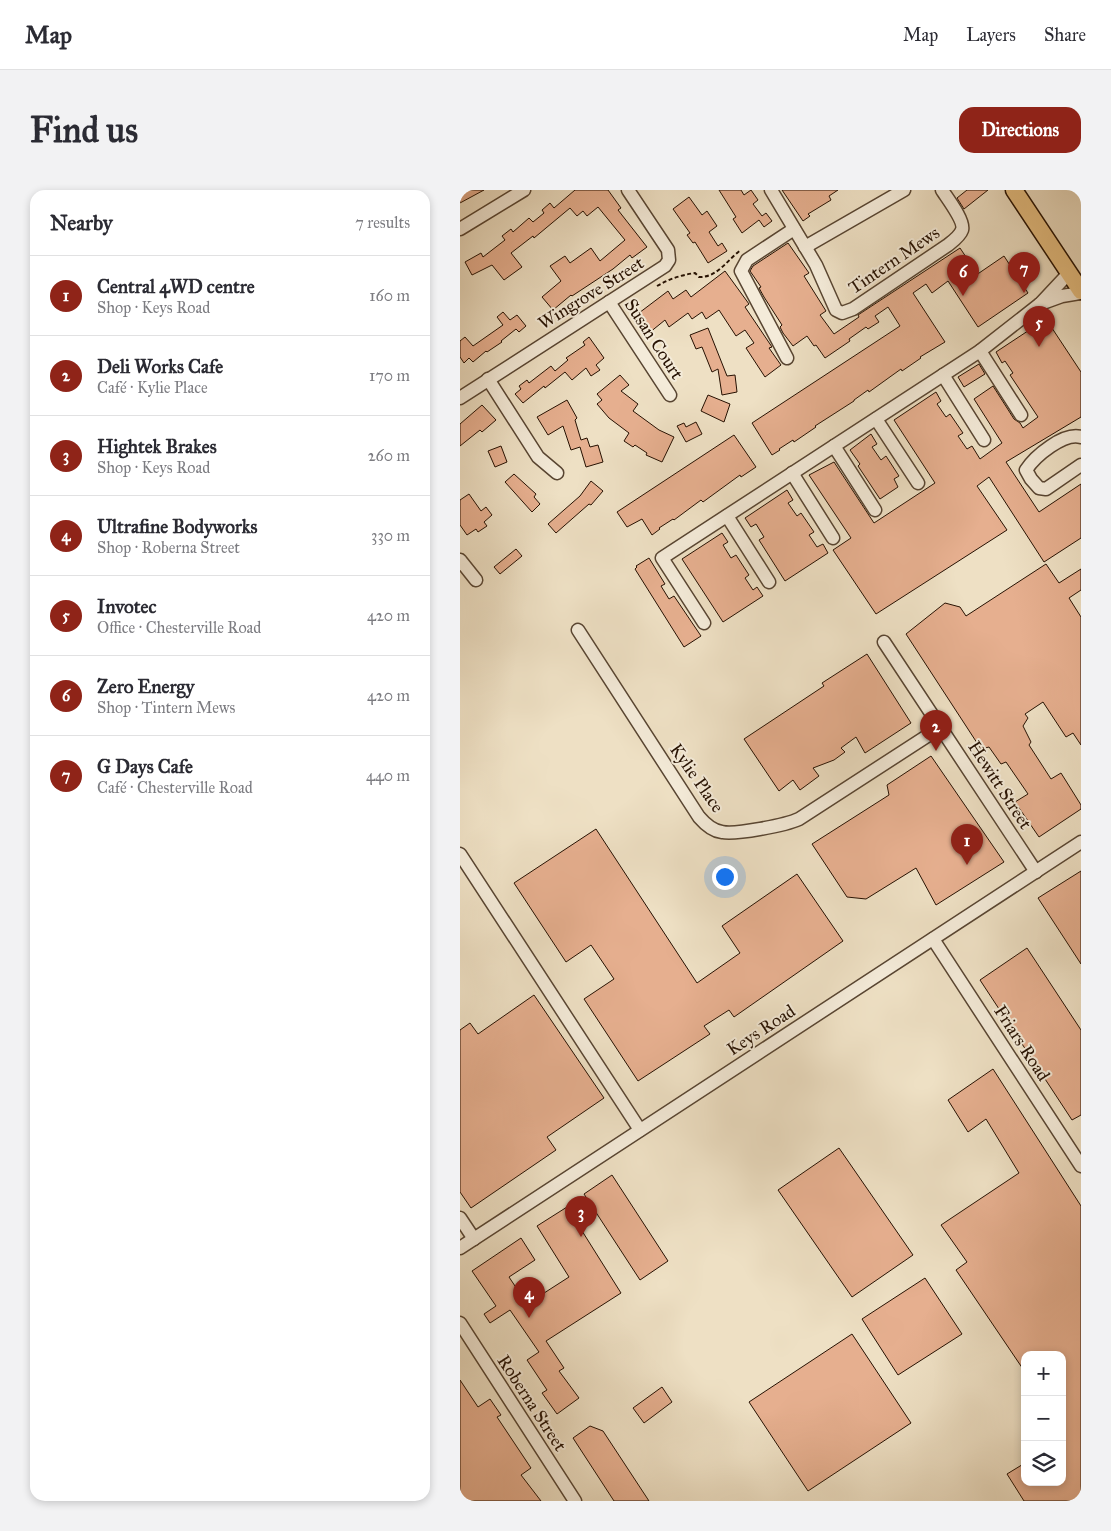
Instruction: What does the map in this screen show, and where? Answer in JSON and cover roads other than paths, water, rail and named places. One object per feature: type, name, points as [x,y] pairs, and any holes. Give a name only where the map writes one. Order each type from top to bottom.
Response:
[{"type":"main road","points":[[1014,190],[1081,292]]},
{"type":"street","points":[[460,229],[524,190]]},
{"type":"street","name":"Wingrove Street","points":[[460,398],[661,270],[669,260],[668,250],[628,190]]},
{"type":"street","name":"Tintern Mews","points":[[771,190],[805,247],[837,311],[842,313],[847,312],[959,236],[962,231],[962,222],[942,190]]},
{"type":"street","points":[[805,247],[904,190]]},
{"type":"street","points":[[787,358],[741,272],[747,260],[794,229]]},
{"type":"street","points":[[704,623],[662,558],[980,351],[1040,304],[1069,272]]},
{"type":"street","points":[[1040,304],[1081,292]]},
{"type":"street","name":"Susan Court","points":[[609,302],[670,395]]},
{"type":"street","points":[[980,351],[1021,415]]},
{"type":"street","points":[[942,375],[984,440]]},
{"type":"street","points":[[488,380],[538,458],[557,474]]},
{"type":"street","points":[[876,419],[918,483]]},
{"type":"street","points":[[1081,437],[1074,435],[1066,437],[1032,461],[1026,470],[1039,488],[1046,489],[1081,465]]},
{"type":"street","points":[[834,446],[875,510]]},
{"type":"street","points":[[792,473],[833,538]]},
{"type":"street","points":[[727,516],[769,582]]},
{"type":"street","points":[[460,560],[476,580]]},
{"type":"street","name":"Kylie Place","points":[[578,630],[700,817],[706,825],[721,832],[731,833],[786,824],[799,819],[941,727]]},
{"type":"street","name":"Hewitt Street","points":[[884,642],[1036,872]]},
{"type":"street","name":"Keys Road","points":[[460,1248],[1081,842]]},
{"type":"street","points":[[460,854],[640,1130]]},
{"type":"street","name":"Friars Road","points":[[933,939],[1081,1166]]},
{"type":"street","points":[[460,1218],[474,1239]]},
{"type":"street","name":"Roberna Street","points":[[460,1323],[575,1501]]},
{"type":"place","name":"G Days Cafe","points":[[1024,293]]},
{"type":"place","name":"Zero Energy","points":[[963,296]]},
{"type":"place","name":"Invotec","points":[[1039,347]]},
{"type":"place","name":"Deli Works Cafe","points":[[936,751]]},
{"type":"place","name":"Central 4WD centre","points":[[967,865]]},
{"type":"place","name":"Hightek Brakes","points":[[581,1237]]},
{"type":"place","name":"Ultrafine Bodyworks","points":[[529,1318]]}]
